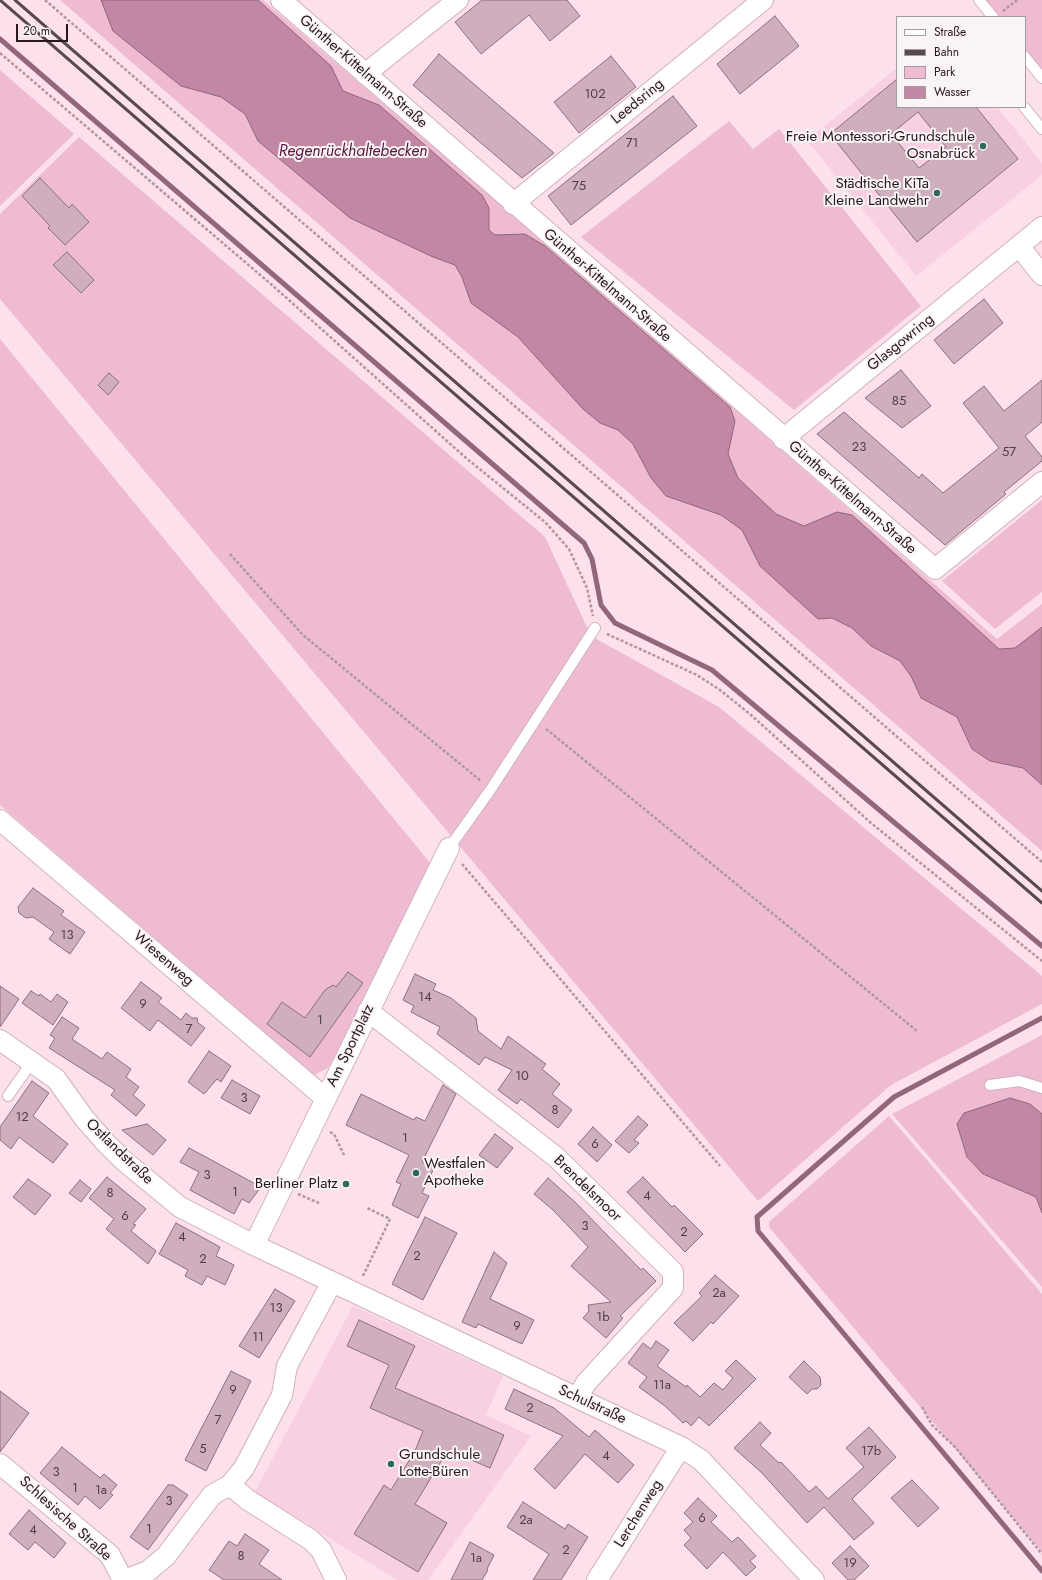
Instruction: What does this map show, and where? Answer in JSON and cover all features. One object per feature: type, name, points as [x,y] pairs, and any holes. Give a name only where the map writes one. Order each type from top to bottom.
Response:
[{"type":"street","name":"Günther-Kittelmann-Straße","points":[[281,0],[783,439],[935,569],[1042,482]]},
{"type":"street","points":[[365,74],[458,0]]},
{"type":"street","name":"Leedsring","points":[[513,204],[763,0]]},
{"type":"street","name":"Glasgowring","points":[[783,439],[1042,227]]},
{"type":"street","points":[[1019,246],[1042,275]]},
{"type":"street","name":"Wiesenweg","points":[[0,820],[325,1098]]},
{"type":"street","name":"Am Sportplatz","points":[[254,1245],[449,848]]},
{"type":"street","name":"Brendelsmoor","points":[[368,1011],[556,1157],[673,1272],[673,1288],[586,1382],[577,1398]]},
{"type":"street","name":"Ostlandstraße","points":[[0,1040],[56,1079],[84,1118],[114,1151],[180,1207],[254,1245]]},
{"type":"street","points":[[124,1580],[148,1571],[166,1556],[212,1495],[230,1484],[244,1468],[282,1395],[287,1366],[332,1282],[254,1245]]},
{"type":"street","name":"Schulstraße","points":[[332,1282],[681,1447],[701,1460],[814,1580]]},
{"type":"street","name":"Lerchenweg","points":[[597,1580],[681,1447]]},
{"type":"street","name":"Schlesische Straße","points":[[0,1464],[110,1555],[124,1580]]},
{"type":"street","points":[[230,1484],[248,1500],[310,1540],[321,1550],[336,1580]]},
{"type":"lane","points":[[979,0],[997,15]]},
{"type":"lane","points":[[1026,58],[1042,78]]},
{"type":"lane","points":[[1025,108],[1042,129]]},
{"type":"lane","points":[[449,848],[491,789],[595,628]]},
{"type":"lane","points":[[8,1096],[32,1062]]},
{"type":"lane","points":[[990,1085],[1020,1081],[1042,1088]]},
{"type":"path","points":[[45,0],[1042,862]]},
{"type":"path","points":[[997,15],[1017,0]]},
{"type":"path","points":[[0,53],[272,285],[466,458],[545,522],[569,549],[586,588],[595,628],[697,675],[720,690],[871,823],[1042,961]]},
{"type":"path","points":[[230,554],[303,635],[491,789]]},
{"type":"path","points":[[536,721],[917,1031]]},
{"type":"path","points":[[449,848],[720,1166]]},
{"type":"path","points":[[313,1124],[334,1134],[344,1155]]},
{"type":"path","points":[[282,1186],[321,1204]]},
{"type":"path","points":[[355,1293],[390,1219],[367,1208]]},
{"type":"path","points":[[922,1407],[932,1425],[955,1447],[1042,1554]]},
{"type":"shaded area","points":[[896,69],[896,108],[998,108],[1042,163],[1042,175],[916,276],[807,140]]},
{"type":"shaded area","name":"Grundschule Lotte-Büren","points":[[353,1306],[503,1376],[486,1415],[531,1436],[428,1580],[397,1580],[255,1492]]},
{"type":"green space","name":"Regenrückhaltebecken","points":[[60,0],[263,0],[545,243],[997,639],[1042,604],[1042,851]]},
{"type":"green space","points":[[985,0],[1042,0],[1042,71],[1026,51],[1026,16],[997,16]]},
{"type":"green space","points":[[0,70],[74,134],[0,206]]},
{"type":"green space","points":[[729,121],[753,149],[779,129],[921,306],[794,410],[581,237]]},
{"type":"green space","points":[[79,137],[545,537],[591,636],[719,707],[1042,976],[1042,1004],[891,1085],[758,1201],[0,299],[0,214]]},
{"type":"green space","points":[[0,339],[431,864],[361,1010],[328,1068],[314,1075],[0,805]]},
{"type":"green space","points":[[1042,500],[1042,592],[995,629],[942,581]]},
{"type":"green space","points":[[1042,1035],[1042,1114],[1030,1104],[983,1174],[1036,1197],[1042,1213],[1042,1287],[892,1114]]},
{"type":"green space","points":[[889,1116],[1042,1294],[1042,1552],[769,1227],[769,1222]]},
{"type":"water","name":"Regenrückhaltebecken","points":[[101,0],[258,0],[331,66],[343,91],[379,105],[482,195],[489,208],[489,230],[495,235],[525,234],[545,246],[730,407],[735,421],[728,454],[738,478],[776,514],[804,526],[837,512],[852,515],[999,649],[1015,648],[1042,627],[1042,785],[1023,768],[990,761],[972,749],[957,717],[921,698],[911,676],[900,661],[871,646],[852,628],[832,618],[818,619],[760,566],[742,530],[721,515],[666,496],[651,478],[633,444],[618,430],[600,423],[583,409],[518,337],[471,303],[462,277],[455,265],[433,257],[350,218],[258,141],[245,114],[221,97],[181,86],[113,31]]},
{"type":"water","points":[[1010,1098],[1030,1104],[1042,1114],[1042,1213],[1036,1197],[983,1174],[967,1157],[957,1124],[964,1113]]},
{"type":"building","points":[[482,0],[567,0],[580,16],[550,41],[529,15],[481,54],[455,22]]},
{"type":"building","points":[[775,16],[799,46],[740,94],[717,64]]},
{"type":"building","points":[[439,54],[554,153],[522,178],[413,85]]},
{"type":"building","points":[[611,56],[636,87],[579,133],[554,102]]},
{"type":"building","points":[[896,80],[896,108],[977,108],[1018,159],[917,242],[830,134]],"holes":[[[918,112],[946,147],[919,168],[891,134]]]},
{"type":"building","points":[[673,96],[697,126],[571,225],[548,196]]},
{"type":"building","points":[[40,178],[69,208],[72,204],[89,222],[65,245],[48,228],[50,226],[22,196]]},
{"type":"building","points":[[67,252],[94,280],[81,293],[53,265]]},
{"type":"building","points":[[984,299],[1003,323],[954,364],[934,340]]},
{"type":"building","points":[[901,370],[931,406],[902,428],[865,398]]},
{"type":"building","points":[[109,373],[119,382],[108,395],[98,385]]},
{"type":"building","points":[[1042,380],[1042,422],[1025,436],[1042,457],[1042,461],[1004,492],[1006,494],[945,545],[817,434],[844,412],[919,478],[922,474],[943,493],[999,448],[963,403],[984,386],[1004,411]]},
{"type":"building","points":[[33,888],[64,911],[61,915],[85,932],[70,954],[49,939],[54,932],[33,917],[26,918],[19,913],[18,907]]},
{"type":"building","points":[[348,972],[363,983],[310,1057],[267,1024],[282,1002],[305,1018],[325,990],[333,985],[336,987]]},
{"type":"building","points":[[415,974],[436,984],[433,990],[451,998],[476,1018],[478,1031],[501,1049],[508,1036],[546,1064],[542,1069],[560,1084],[552,1094],[572,1110],[558,1128],[521,1099],[517,1104],[498,1090],[512,1070],[485,1057],[479,1065],[437,1034],[440,1027],[411,1012],[414,1006],[403,1000]]},
{"type":"building","points":[[141,982],[162,998],[158,1002],[181,1020],[186,1013],[192,1018],[197,1018],[198,1023],[205,1028],[191,1046],[158,1020],[150,1031],[121,1008]]},
{"type":"building","points":[[0,986],[19,999],[0,1027]]},
{"type":"building","points":[[31,991],[39,996],[40,994],[51,1002],[57,994],[68,1002],[53,1025],[22,1003]]},
{"type":"building","points":[[62,1017],[79,1028],[72,1039],[102,1059],[107,1052],[131,1069],[126,1077],[139,1087],[133,1095],[145,1105],[136,1116],[111,1095],[115,1090],[49,1048],[55,1038],[50,1035]]},
{"type":"building","points":[[209,1051],[231,1066],[221,1082],[217,1079],[204,1094],[188,1082]]},
{"type":"building","points":[[232,1080],[260,1096],[250,1114],[221,1098]]},
{"type":"building","points":[[32,1081],[49,1093],[33,1116],[68,1144],[53,1163],[19,1137],[11,1149],[0,1140],[0,1127]]},
{"type":"building","points":[[443,1085],[456,1094],[422,1162],[434,1168],[422,1193],[429,1196],[418,1218],[392,1205],[401,1184],[396,1182],[409,1155],[346,1125],[361,1094],[414,1120],[416,1117],[425,1121]]},
{"type":"building","points":[[638,1116],[648,1125],[634,1140],[639,1143],[629,1153],[615,1141]]},
{"type":"building","points":[[147,1124],[166,1140],[153,1155],[122,1130]]},
{"type":"building","points":[[593,1127],[612,1145],[597,1162],[578,1144]]},
{"type":"building","points":[[495,1134],[513,1148],[497,1168],[479,1155]]},
{"type":"building","points":[[189,1148],[261,1187],[249,1203],[242,1199],[234,1214],[190,1190],[199,1172],[180,1162]]},
{"type":"building","points":[[107,1177],[146,1209],[133,1224],[136,1225],[131,1231],[156,1251],[148,1264],[106,1229],[114,1219],[89,1198]]},
{"type":"building","points":[[643,1177],[672,1207],[674,1205],[703,1234],[685,1252],[627,1192]]},
{"type":"building","points":[[548,1178],[575,1202],[641,1270],[643,1268],[656,1281],[620,1316],[623,1318],[606,1338],[583,1318],[589,1311],[588,1305],[611,1302],[571,1266],[588,1247],[553,1210],[534,1194]]},
{"type":"building","points":[[28,1179],[51,1195],[35,1215],[13,1197]]},
{"type":"building","points":[[80,1180],[91,1189],[81,1202],[69,1193]]},
{"type":"building","points":[[425,1217],[457,1233],[423,1300],[392,1284]]},
{"type":"building","points":[[176,1223],[220,1247],[216,1256],[234,1265],[225,1285],[207,1276],[202,1285],[185,1276],[188,1270],[159,1254]]},
{"type":"building","points":[[494,1252],[507,1263],[490,1299],[534,1320],[522,1344],[478,1324],[476,1328],[462,1322]]},
{"type":"building","points":[[715,1275],[739,1296],[713,1324],[711,1322],[693,1341],[674,1323],[702,1296],[699,1293]]},
{"type":"building","points":[[275,1289],[295,1301],[259,1358],[239,1346]]},
{"type":"building","points":[[359,1320],[415,1346],[395,1388],[504,1435],[490,1468],[448,1450],[415,1504],[447,1523],[418,1572],[354,1534],[384,1485],[391,1490],[415,1451],[423,1431],[370,1408],[389,1365],[347,1346]]},
{"type":"building","points":[[656,1341],[669,1350],[657,1366],[686,1387],[687,1385],[700,1397],[714,1383],[723,1390],[733,1378],[725,1371],[736,1360],[756,1379],[709,1426],[699,1417],[691,1426],[686,1421],[683,1423],[665,1406],[639,1387],[647,1377],[628,1363],[643,1343],[651,1349]]},
{"type":"building","points":[[804,1361],[820,1377],[821,1385],[817,1389],[812,1389],[807,1394],[789,1377]]},
{"type":"building","points":[[231,1371],[251,1381],[206,1471],[185,1460]]},
{"type":"building","points":[[514,1389],[554,1408],[589,1437],[595,1430],[634,1465],[618,1483],[585,1454],[555,1489],[534,1469],[563,1436],[505,1409]]},
{"type":"building","points":[[0,1391],[29,1413],[0,1452]]},
{"type":"building","points":[[760,1422],[771,1433],[760,1445],[779,1463],[781,1462],[809,1492],[816,1486],[828,1499],[864,1467],[846,1448],[869,1427],[896,1457],[852,1499],[874,1523],[854,1540],[824,1507],[807,1523],[762,1473],[734,1448]]},
{"type":"building","points":[[62,1447],[100,1478],[104,1474],[117,1485],[110,1493],[113,1495],[100,1509],[85,1496],[78,1505],[40,1473]]},
{"type":"building","points":[[912,1480],[939,1508],[918,1527],[891,1498]]},
{"type":"building","points":[[168,1485],[173,1485],[188,1495],[148,1550],[130,1537]]},
{"type":"building","points":[[698,1498],[717,1516],[711,1522],[732,1542],[738,1537],[756,1556],[750,1561],[756,1567],[746,1576],[723,1552],[707,1569],[684,1545],[691,1538],[684,1530],[693,1522],[684,1513]]},
{"type":"building","points":[[523,1502],[565,1529],[568,1524],[588,1537],[561,1580],[533,1580],[549,1554],[507,1527]]},
{"type":"building","points":[[29,1510],[66,1543],[54,1558],[35,1542],[28,1550],[9,1534]]},
{"type":"building","points":[[245,1534],[269,1550],[259,1564],[282,1580],[224,1580],[209,1570],[229,1541],[237,1546]]},
{"type":"building","points":[[470,1542],[494,1555],[487,1569],[488,1570],[482,1580],[451,1580]]},
{"type":"building","points":[[850,1546],[869,1566],[854,1580],[848,1580],[832,1563]]},
{"type":"waterway","points":[[0,39],[584,543],[592,559],[601,605],[615,623],[712,670],[1042,946]]},
{"type":"waterway","points":[[1042,1018],[894,1097],[757,1217],[758,1231],[1042,1571]]},
{"type":"railway","points":[[0,0],[1042,903]]},
{"type":"railway","points":[[15,0],[1042,891]]},
{"type":"place","name":"Freie Montessori-Grundschule Osnabrück","points":[[983,146]]},
{"type":"place","name":"Städtische KiTa Kleine Landwehr","points":[[937,193]]},
{"type":"place","name":"Westfalen Apotheke","points":[[416,1173]]},
{"type":"place","name":"Berliner Platz","points":[[346,1184]]},
{"type":"place","name":"Grundschule Lotte-Büren","points":[[391,1464]]}]
